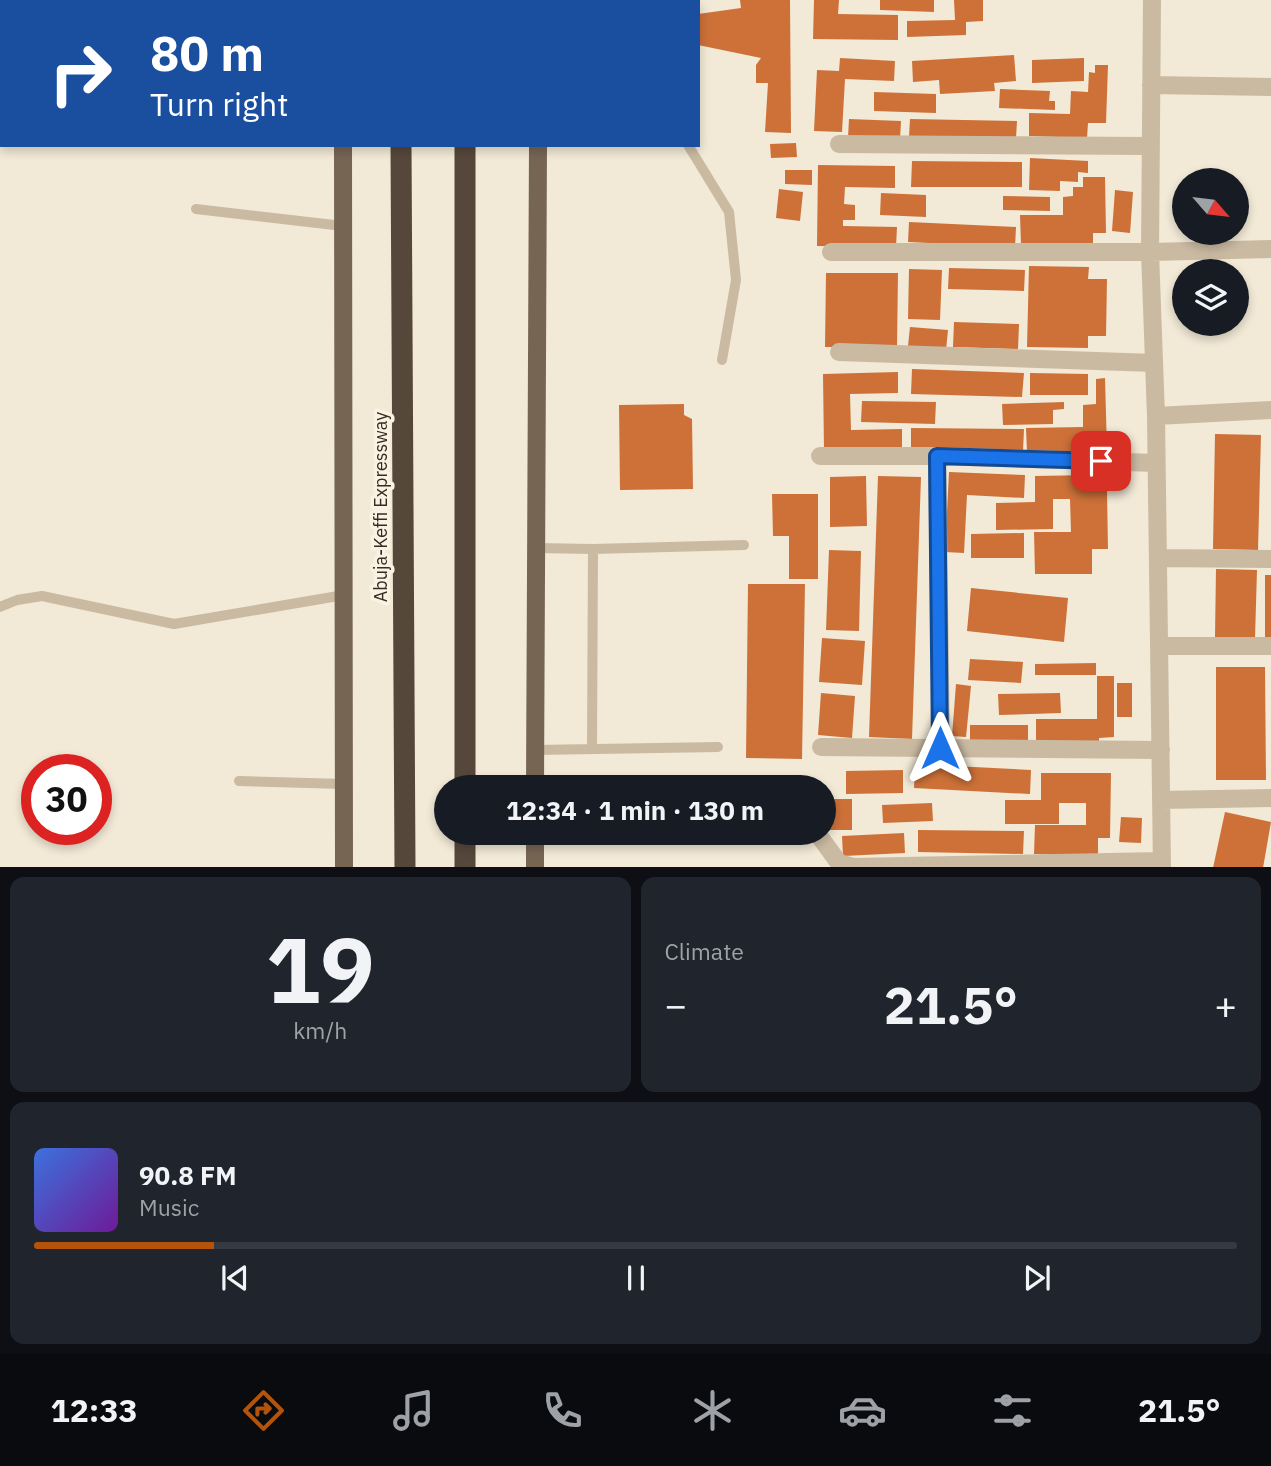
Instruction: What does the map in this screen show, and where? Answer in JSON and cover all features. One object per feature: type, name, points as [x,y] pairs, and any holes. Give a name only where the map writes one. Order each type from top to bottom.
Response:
[{"type":"highway","name":"Abuja-Keffi Expressway","points":[[401,147],[405,867]]},
{"type":"highway","points":[[465,147],[465,775]]},
{"type":"highway","points":[[465,845],[465,867]]},
{"type":"main road","name":"Abuja-Keffi Expressway","points":[[338,147],[343,226],[344,867]]},
{"type":"main road","points":[[535,775],[538,147]]},
{"type":"main road","points":[[535,845],[535,867]]},
{"type":"street","points":[[826,845],[839,863],[853,867],[1162,864],[1156,416],[1150,252],[1152,0]]},
{"type":"street","points":[[1152,85],[1271,87]]},
{"type":"street","points":[[839,144],[1151,146]]},
{"type":"street","points":[[831,252],[1150,252],[1271,249]]},
{"type":"street","points":[[839,352],[1154,363]]},
{"type":"street","points":[[1156,416],[1271,410]]},
{"type":"street","points":[[820,456],[937,456],[1156,463]]},
{"type":"street","points":[[937,456],[940,748]]},
{"type":"street","points":[[1158,558],[1271,559]]},
{"type":"street","points":[[1159,646],[1271,646]]},
{"type":"street","points":[[821,747],[1161,750]]},
{"type":"street","points":[[1161,800],[1271,798]]},
{"type":"lane","points":[[689,147],[729,212],[736,280],[722,360]]},
{"type":"lane","points":[[196,209],[343,226]]},
{"type":"lane","points":[[536,548],[744,545]]},
{"type":"lane","points":[[592,748],[593,549]]},
{"type":"lane","points":[[0,607],[17,600],[42,596],[174,624],[344,595]]},
{"type":"lane","points":[[536,751],[718,747]]},
{"type":"lane","points":[[239,780],[344,785]]},
{"type":"building","points":[[740,0],[790,0],[791,133],[765,132],[768,83],[756,83],[756,65],[761,58],[700,45],[700,14],[741,8]]},
{"type":"building","points":[[814,0],[839,0],[838,14],[898,15],[898,40],[813,39]]},
{"type":"building","points":[[880,0],[934,0],[934,12],[880,10]]},
{"type":"building","points":[[954,0],[983,0],[983,21],[966,22],[966,35],[907,37],[907,21],[955,20]]},
{"type":"building","points":[[1014,55],[1016,81],[994,83],[995,91],[940,94],[939,80],[913,82],[912,61]]},
{"type":"building","points":[[840,58],[895,61],[894,81],[845,79],[842,132],[814,131],[817,70],[839,71]]},
{"type":"building","points":[[1084,58],[1084,81],[1032,83],[1032,60]]},
{"type":"building","points":[[1095,65],[1108,65],[1106,123],[1088,123],[1087,138],[1029,136],[1029,113],[1070,114],[1071,91],[1088,92],[1089,72],[1095,73]]},
{"type":"building","points":[[1000,89],[1050,91],[1049,101],[1055,101],[1055,110],[999,108]]},
{"type":"building","points":[[874,92],[936,94],[936,113],[874,111]]},
{"type":"building","points":[[849,119],[901,121],[900,140],[848,138]]},
{"type":"building","points":[[910,119],[1017,121],[1016,138],[909,137]]},
{"type":"building","points":[[796,143],[797,157],[771,158],[770,144]]},
{"type":"building","points":[[1030,158],[1088,161],[1088,173],[1078,172],[1078,182],[1060,181],[1060,191],[1029,190]]},
{"type":"building","points":[[912,161],[1022,162],[1022,187],[911,187]]},
{"type":"building","points":[[818,165],[895,166],[895,188],[845,187],[844,204],[855,205],[855,220],[843,220],[843,226],[897,227],[896,247],[817,246]]},
{"type":"building","points":[[785,170],[812,170],[812,185],[785,184]]},
{"type":"building","points":[[1083,177],[1105,177],[1106,233],[1093,233],[1093,243],[1021,244],[1020,215],[1063,215],[1063,197],[1073,196],[1073,187],[1083,187]]},
{"type":"building","points":[[779,189],[803,192],[800,221],[776,218]]},
{"type":"building","points":[[1115,190],[1133,192],[1130,233],[1112,231]]},
{"type":"building","points":[[881,193],[926,195],[926,217],[880,215]]},
{"type":"building","points":[[1003,196],[1050,197],[1050,211],[1003,210]]},
{"type":"building","points":[[909,222],[1016,227],[1015,247],[908,242]]},
{"type":"building","points":[[1029,266],[1089,267],[1088,279],[1107,279],[1106,336],[1088,336],[1088,348],[1027,347]]},
{"type":"building","points":[[949,268],[1025,270],[1024,291],[948,289]]},
{"type":"building","points":[[909,269],[942,270],[940,320],[908,319]]},
{"type":"building","points":[[826,273],[898,273],[897,347],[825,347]]},
{"type":"building","points":[[954,322],[1019,324],[1018,349],[953,347]]},
{"type":"building","points":[[910,327],[948,330],[946,350],[908,346]]},
{"type":"building","points":[[912,369],[1024,373],[1022,397],[911,394]]},
{"type":"building","points":[[898,372],[898,393],[850,394],[851,430],[902,429],[902,449],[824,451],[823,374]]},
{"type":"building","points":[[1030,373],[1088,374],[1088,395],[1030,395]]},
{"type":"building","points":[[1105,378],[1107,450],[1027,452],[1026,428],[1083,427],[1083,405],[1096,404],[1096,379]]},
{"type":"building","points":[[862,401],[936,402],[935,424],[861,422]]},
{"type":"building","points":[[1064,402],[1064,409],[1053,410],[1053,424],[1003,425],[1002,404]]},
{"type":"building","points":[[684,404],[684,415],[692,419],[693,489],[620,490],[619,405]]},
{"type":"building","points":[[911,428],[1024,429],[1023,451],[911,450]]},
{"type":"building","points":[[1215,434],[1261,435],[1258,550],[1213,549]]},
{"type":"building","points":[[949,472],[1025,475],[1024,498],[967,495],[964,553],[945,552]]},
{"type":"building","points":[[1093,475],[1093,490],[1107,490],[1108,549],[1092,549],[1092,574],[1035,574],[1034,532],[1071,532],[1070,499],[1053,499],[1053,529],[996,530],[996,503],[1035,502],[1035,476]]},
{"type":"building","points":[[866,476],[867,526],[830,527],[830,477]]},
{"type":"building","points":[[878,476],[921,477],[912,739],[869,737]]},
{"type":"building","points":[[772,494],[818,494],[818,579],[789,579],[789,536],[773,536]]},
{"type":"building","points":[[1024,533],[1024,558],[971,558],[971,534]]},
{"type":"building","points":[[829,550],[861,551],[859,631],[826,630]]},
{"type":"building","points":[[1216,569],[1257,570],[1255,638],[1215,637]]},
{"type":"building","points":[[1265,575],[1271,575],[1271,640],[1265,640]]},
{"type":"building","points":[[748,584],[805,584],[802,759],[746,758]]},
{"type":"building","points":[[971,588],[1068,598],[1064,642],[967,631]]},
{"type":"building","points":[[822,638],[865,641],[862,685],[819,682]]},
{"type":"building","points":[[970,659],[1023,662],[1021,683],[968,680]]},
{"type":"building","points":[[1096,663],[1096,675],[1035,675],[1035,664]]},
{"type":"building","points":[[1216,667],[1265,667],[1266,780],[1216,780]]},
{"type":"building","points":[[1097,676],[1114,676],[1114,737],[1099,738],[1099,746],[1036,746],[1036,719],[1097,719]]},
{"type":"building","points":[[1117,683],[1132,683],[1132,717],[1117,717]]},
{"type":"building","points":[[956,684],[971,686],[966,737],[952,736]]},
{"type":"building","points":[[821,693],[855,696],[852,738],[818,735]]},
{"type":"building","points":[[1060,693],[1061,713],[999,715],[998,694]]},
{"type":"building","points":[[970,725],[1028,725],[1028,744],[970,743]]},
{"type":"building","points":[[915,764],[1031,770],[1030,794],[914,788]]},
{"type":"building","points":[[903,770],[903,793],[846,794],[846,771]]},
{"type":"building","points":[[1041,773],[1111,773],[1110,838],[1098,838],[1098,855],[1034,854],[1035,825],[1086,825],[1086,803],[1059,803],[1059,824],[1005,824],[1005,800],[1041,800]]},
{"type":"building","points":[[836,799],[852,799],[852,830],[836,830]]},
{"type":"building","points":[[932,803],[933,821],[883,823],[882,805]]},
{"type":"building","points":[[1225,812],[1271,822],[1263,867],[1213,867]]},
{"type":"building","points":[[1121,817],[1142,818],[1141,843],[1119,842]]},
{"type":"building","points":[[918,830],[1024,831],[1023,854],[918,852]]},
{"type":"building","points":[[904,833],[905,853],[843,856],[842,836]]},
{"type":"route","points":[[940,748],[937,456],[1101,461]]}]
